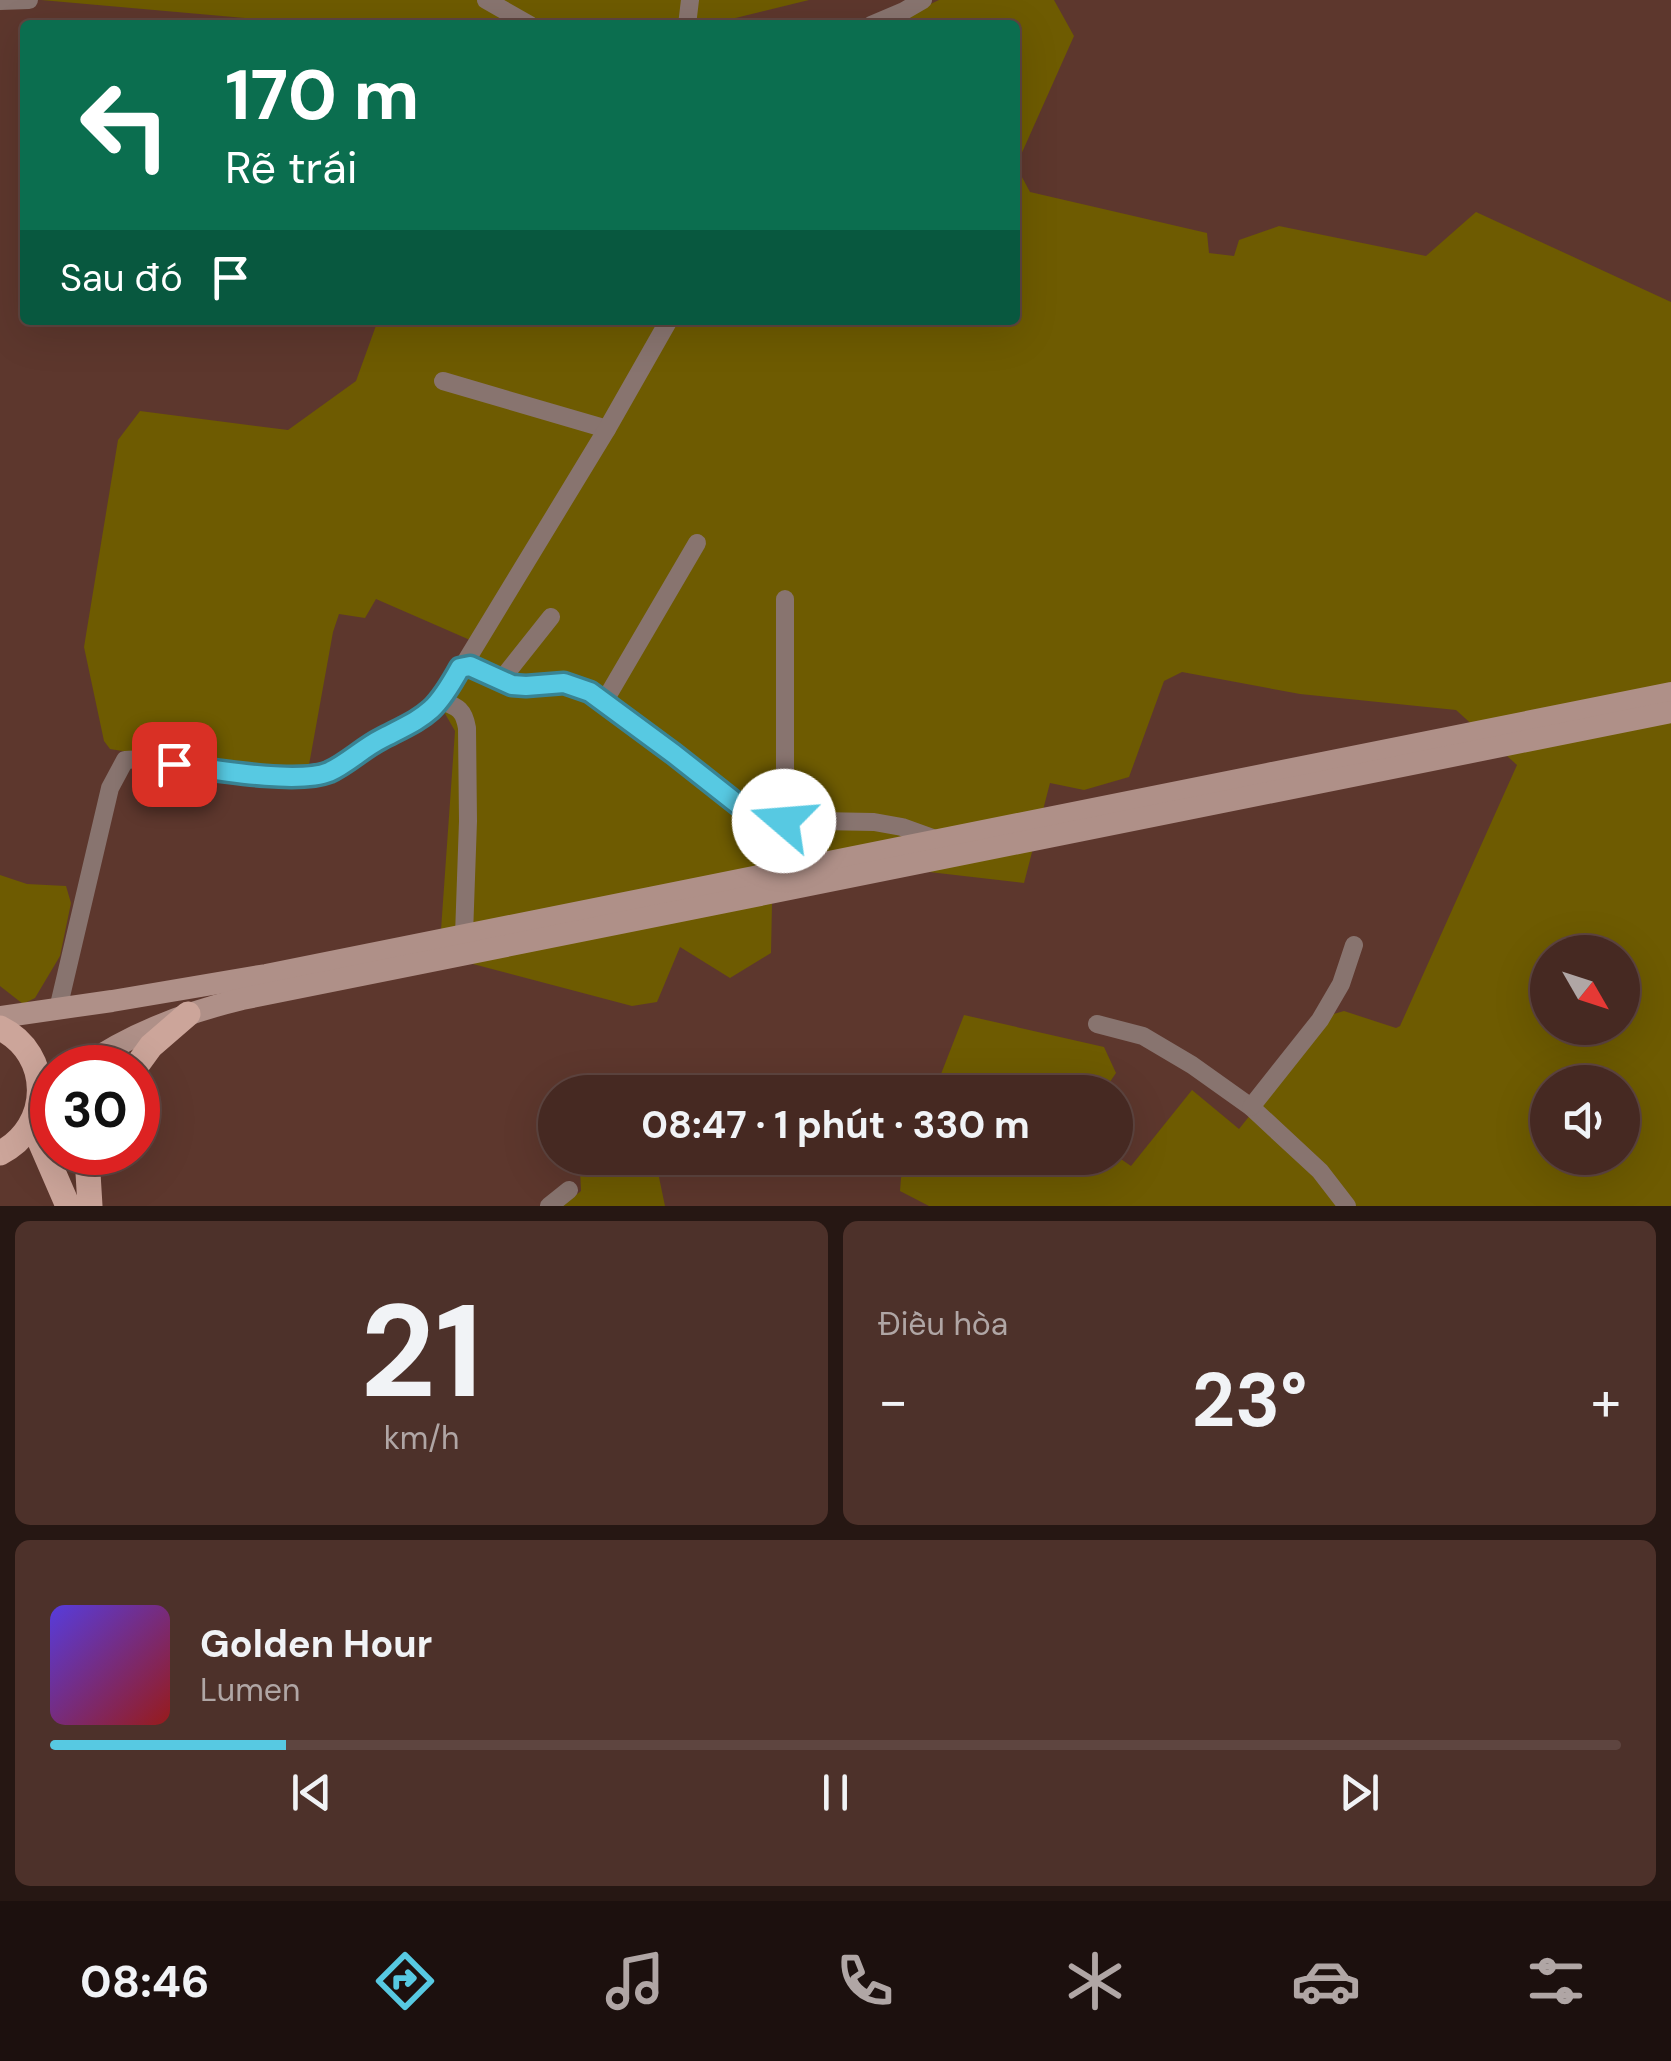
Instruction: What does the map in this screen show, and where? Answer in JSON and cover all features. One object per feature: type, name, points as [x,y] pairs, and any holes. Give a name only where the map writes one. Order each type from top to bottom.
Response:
[{"type":"main road","points":[[0,1018],[228,982],[1671,693]]},
{"type":"main road","points":[[119,1045],[188,1014],[262,995],[1671,712]]},
{"type":"main road","points":[[152,1045],[188,1014]]},
{"type":"main road","points":[[0,1028],[18,1040],[30,1055]]},
{"type":"main road","points":[[0,1153],[16,1143],[30,1121]]},
{"type":"main road","points":[[60,1175],[68,1206]]},
{"type":"main road","points":[[88,1175],[90,1206]]},
{"type":"street","points":[[0,1],[29,0]]},
{"type":"street","points":[[486,0],[521,20]]},
{"type":"street","points":[[883,20],[923,0]]},
{"type":"street","points":[[58,1010],[110,788],[125,760],[144,759],[239,774],[310,776],[332,770],[370,744],[421,718],[442,700],[667,325]]},
{"type":"street","points":[[442,381],[607,429]]},
{"type":"street","points":[[604,702],[696,543]]},
{"type":"street","points":[[784,599],[784,821]]},
{"type":"street","points":[[500,680],[551,617]]},
{"type":"street","points":[[463,666],[477,668],[512,685],[564,683],[590,692],[761,820],[874,822],[938,840]]},
{"type":"street","points":[[442,700],[465,713],[467,728],[464,935]]},
{"type":"street","points":[[1251,1108],[1320,1020],[1341,984],[1354,945]]},
{"type":"street","points":[[1097,1024],[1143,1036],[1192,1064],[1251,1108],[1320,1172],[1347,1206]]},
{"type":"street","points":[[549,1206],[569,1190]]},
{"type":"shaded area","points":[[41,0],[809,0],[727,20],[267,20]]},
{"type":"shaded area","points":[[939,0],[1054,0],[1074,36],[1020,157],[1020,20],[897,20]]},
{"type":"shaded area","points":[[1020,173],[1030,192],[1207,233],[1209,253],[1234,256],[1239,240],[1279,226],[1426,256],[1476,212],[1671,302],[1671,1206],[929,1206],[900,1191],[902,1175],[1133,1175],[1133,1164],[1192,1090],[1239,1129],[1330,1015],[1344,1011],[1400,1026],[1517,765],[1456,710],[1300,694],[1182,672],[1164,681],[1129,777],[1084,790],[1050,783],[1024,883],[773,854],[771,953],[730,978],[680,947],[657,1002],[632,1006],[469,963],[441,930],[455,731],[436,698],[470,640],[376,599],[365,618],[339,614],[309,765],[298,771],[208,765],[110,749],[104,741],[84,647],[118,440],[140,411],[288,430],[356,381],[376,325],[1020,325]]},
{"type":"shaded area","points":[[0,875],[27,884],[66,886],[71,903],[60,956],[35,998],[23,1004],[0,986]]},
{"type":"shaded area","points":[[964,1015],[1104,1047],[1116,1073],[1115,1075],[941,1075]]},
{"type":"shaded area","points":[[580,1175],[659,1175],[665,1206],[562,1206],[581,1191]]},
{"type":"route","points":[[174,764],[239,774],[321,774],[433,710],[460,668],[470,666],[512,685],[564,683],[590,692],[750,814],[761,820],[784,821]]}]
